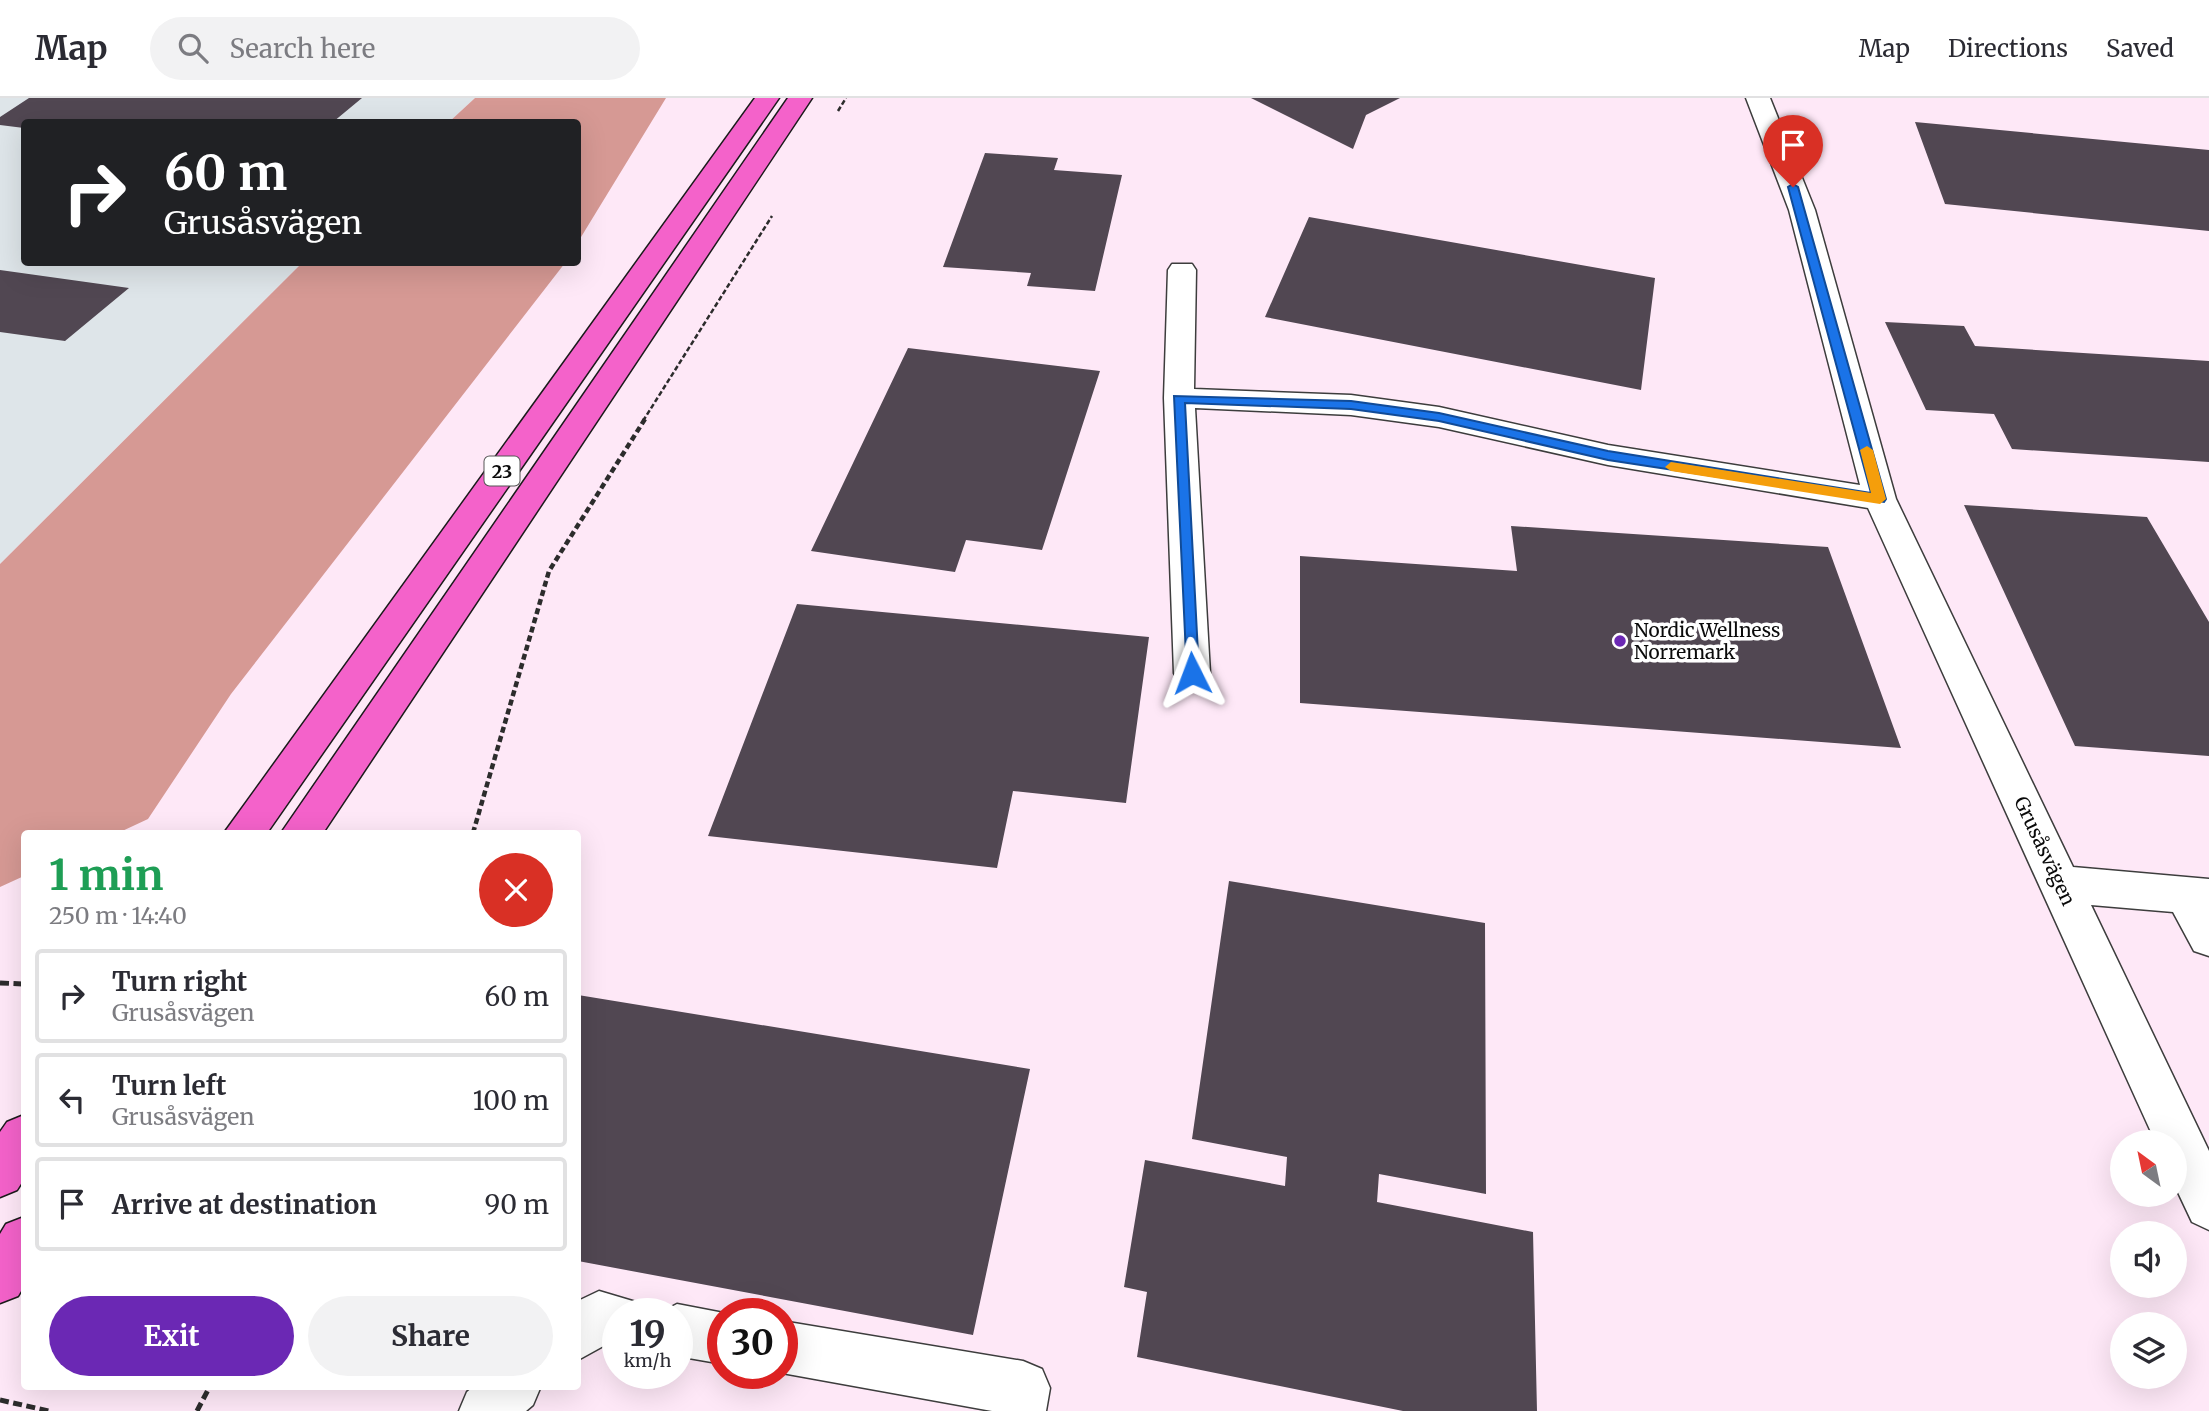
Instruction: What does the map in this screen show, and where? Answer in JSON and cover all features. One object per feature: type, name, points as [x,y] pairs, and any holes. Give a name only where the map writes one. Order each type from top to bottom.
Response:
[{"type":"main road","name":"23","points":[[246,830],[767,98]]},
{"type":"main road","name":"23","points":[[303,830],[800,98]]},
{"type":"main road","points":[[0,1173],[21,1143]]},
{"type":"main road","points":[[0,1278],[21,1246]]},
{"type":"street","name":"Grusåsvägen","points":[[1758,98],[1802,210],[1880,499],[2209,1205]]},
{"type":"street","points":[[1182,270],[1179,398],[1192,673]]},
{"type":"street","points":[[1179,398],[1339,404],[1439,417],[1621,458],[1880,499]]},
{"type":"street","points":[[2061,884],[2198,897],[2209,937]]},
{"type":"street","points":[[581,1332],[602,1317]]},
{"type":"street","points":[[798,1351],[1023,1388],[1019,1411]]},
{"type":"street","points":[[486,1411],[510,1390]]},
{"type":"path","points":[[832,121],[846,98]]},
{"type":"path","points":[[473,830],[550,570],[775,212]]},
{"type":"path","points":[[0,983],[21,984]]},
{"type":"path","points":[[197,1411],[208,1390]]},
{"type":"path","points":[[0,1400],[49,1411]]},
{"type":"shaded area","points":[[0,98],[475,98],[452,119],[21,119],[21,266],[299,266],[0,564]]},
{"type":"shaded area","points":[[475,98],[666,98],[581,237],[581,119],[452,119]]},
{"type":"shaded area","points":[[299,266],[563,266],[231,694],[148,819],[124,830],[21,830],[21,877],[0,887],[0,564]]},
{"type":"building","points":[[29,98],[362,98],[337,119],[21,119],[21,128],[0,125],[0,117]]},
{"type":"building","points":[[1251,98],[1400,98],[1366,115],[1353,149]]},
{"type":"building","points":[[1915,122],[2209,150],[2209,231],[1945,204]]},
{"type":"building","points":[[985,153],[1058,158],[1054,170],[1122,175],[1095,291],[1027,286],[1031,273],[943,267]]},
{"type":"building","points":[[1309,217],[1655,278],[1641,390],[1265,317]]},
{"type":"building","points":[[0,270],[129,288],[65,341],[0,332]]},
{"type":"building","points":[[1885,322],[1964,326],[1975,346],[2209,361],[2209,462],[2012,449],[1994,414],[1926,410]]},
{"type":"building","points":[[908,348],[1100,371],[1042,550],[966,540],[955,572],[811,551]]},
{"type":"building","points":[[1964,505],[2147,517],[2209,622],[2209,756],[2075,746]]},
{"type":"building","points":[[1511,526],[1828,547],[1901,748],[1300,703],[1300,556],[1517,571]]},
{"type":"building","points":[[797,604],[1149,637],[1126,803],[1013,791],[997,868],[708,836]]},
{"type":"building","points":[[1229,881],[1485,923],[1486,1194],[1379,1174],[1377,1202],[1533,1232],[1537,1411],[1403,1411],[1137,1357],[1147,1292],[1124,1287],[1145,1160],[1285,1186],[1287,1157],[1192,1139]]},
{"type":"building","points":[[581,995],[1030,1069],[973,1335],[798,1302],[798,1298],[776,1298],[581,1262]]},
{"type":"slow traffic","points":[[1671,467],[1880,499],[1867,450]]},
{"type":"place","name":"Nordic Wellness Norremark","points":[[1620,641]]},
{"type":"route","points":[[1192,673],[1179,398],[1351,405],[1439,417],[1608,455],[1880,499],[1802,210],[1793,187]]}]
